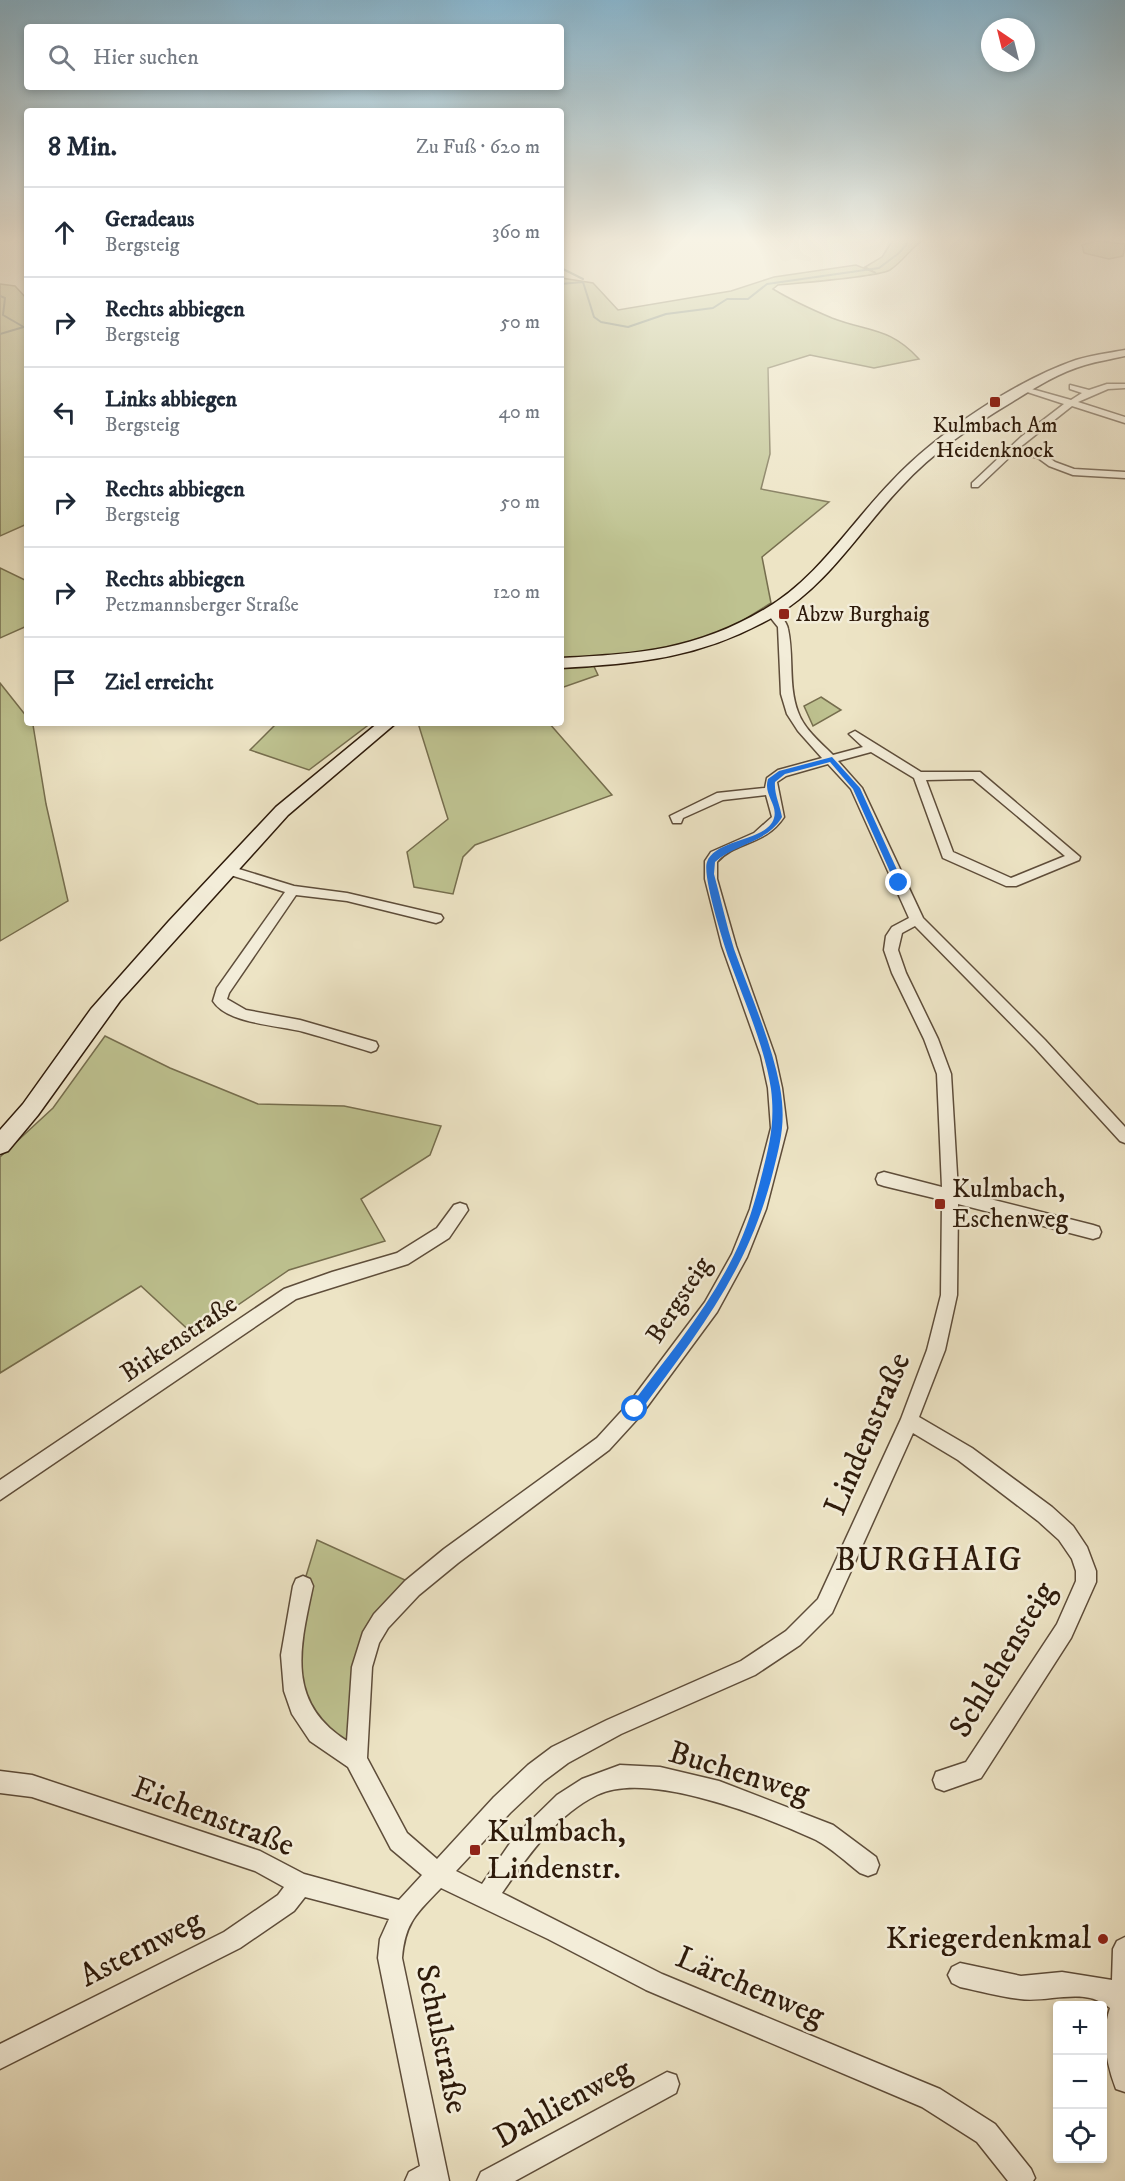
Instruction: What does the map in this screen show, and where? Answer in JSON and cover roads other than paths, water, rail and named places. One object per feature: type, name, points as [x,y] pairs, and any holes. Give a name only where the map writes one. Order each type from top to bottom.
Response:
[{"type":"street","points":[[564,663],[631,659],[680,651],[723,636],[771,612],[814,580],[896,484],[928,453],[972,421],[1024,388],[1065,368],[1125,353]]},
{"type":"street","points":[[975,485],[1037,426],[1091,394],[1113,385],[1125,386]]},
{"type":"street","points":[[1073,387],[1091,394]]},
{"type":"street","points":[[1024,388],[1125,420]]},
{"type":"street","points":[[1013,449],[1041,456],[1052,464],[1073,472],[1125,475]]},
{"type":"street","points":[[771,612],[783,627],[787,694],[793,714],[802,729],[832,759],[856,788],[917,920],[1040,1044],[1125,1137]]},
{"type":"street","points":[[0,1145],[25,1119],[79,1039],[112,997],[289,804],[384,726]]},
{"type":"street","points":[[855,734],[872,748],[919,776],[976,775],[1074,857],[1011,883],[950,856],[919,776]]},
{"type":"street","points":[[677,820],[676,816],[722,796],[770,791],[771,781],[782,773],[872,748]]},
{"type":"street","name":"Bergsteig","points":[[356,1759],[362,1666],[370,1639],[381,1621],[412,1588],[443,1563],[603,1444],[664,1372],[711,1307],[739,1257],[759,1209],[779,1128],[775,1088],[768,1056],[729,946],[710,874],[711,861],[716,855],[766,832],[774,825],[778,817],[776,802],[770,791]]},
{"type":"street","points":[[229,870],[293,890],[347,897],[436,918]]},
{"type":"street","points":[[293,890],[248,959],[222,992],[220,1001],[226,1007],[253,1016],[290,1023],[371,1046]]},
{"type":"street","name":"Lindenstraße","points":[[403,1912],[502,1805],[536,1773],[560,1755],[614,1727],[748,1668],[793,1638],[825,1605],[909,1421],[936,1350],[949,1295],[950,1197],[944,1074],[931,1039],[899,973],[891,950],[893,936],[897,930],[917,920]]},
{"type":"street","points":[[884,1179],[1093,1232]]},
{"type":"street","name":"Birkenstraße","points":[[402,1258],[442,1233],[460,1210]]},
{"type":"street","name":"Birkenstraße","points":[[0,1491],[290,1294],[402,1258],[436,1251]]},
{"type":"street","name":"Schlehensteig","points":[[909,1421],[965,1454],[1045,1514],[1066,1533],[1080,1554],[1086,1571],[1082,1592],[1064,1631],[973,1770],[944,1780]]},
{"type":"street","points":[[303,1586],[294,1630],[292,1665],[294,1692],[308,1722],[328,1740],[356,1759],[399,1841],[437,1874]]},
{"type":"street","name":"Buchenweg","points":[[486,1897],[523,1844],[565,1803],[590,1787],[620,1776],[660,1778],[719,1792],[825,1833],[868,1865]]},
{"type":"street","name":"Eichenstraße","points":[[0,1782],[32,1786],[260,1862],[300,1884],[403,1912]]},
{"type":"street","name":"Lärchenweg","points":[[437,1874],[654,1982],[931,2098],[986,2133],[1022,2178]]},
{"type":"street","name":"Asternweg","points":[[0,2057],[232,1940],[286,1903],[300,1884]]},
{"type":"street","name":"Schulstraße","points":[[403,1912],[392,1940],[390,1958],[430,2178]]},
{"type":"street","points":[[1125,1949],[1124,2004],[1120,2013],[1116,2043],[1125,2080]]},
{"type":"street","points":[[960,1975],[1021,1988],[1062,1984],[1106,1989],[1124,2004]]},
{"type":"street","name":"Dahlienweg","points":[[490,2181],[667,2084]]},
{"type":"place","name":"Kulmbach Am Heidenknock","points":[[995,402]]},
{"type":"place","name":"Abzw Burghaig","points":[[784,614]]},
{"type":"place","name":"Kulmbach, Eschenweg","points":[[940,1204]]},
{"type":"place","name":"Kulmbach, Lindenstr.","points":[[475,1850]]},
{"type":"place","name":"Kriegerdenkmal","points":[[1103,1939]]},
{"type":"district","name":"BURGHAIG","points":[[929,1560]]}]
